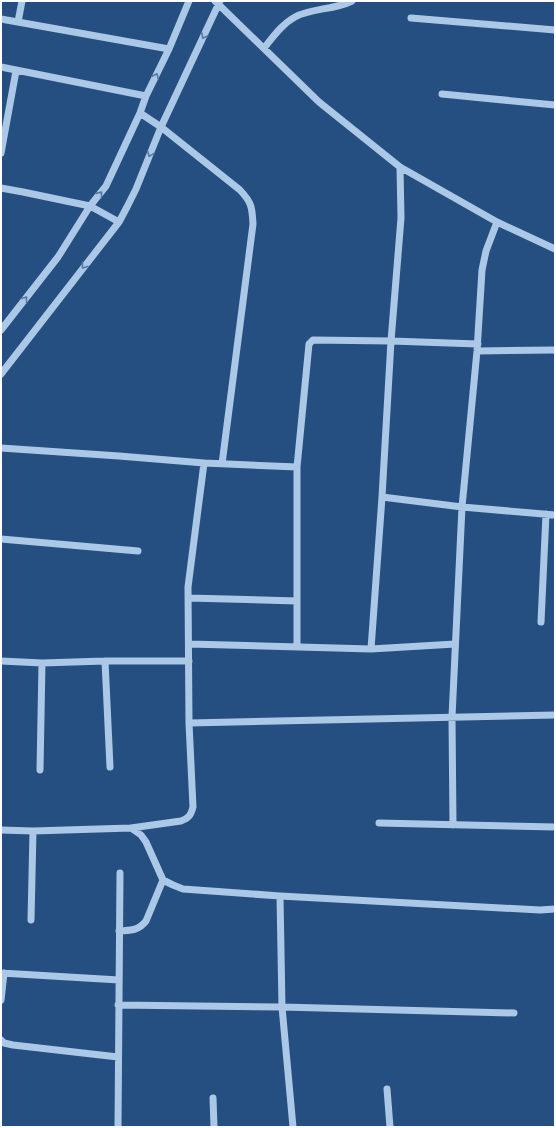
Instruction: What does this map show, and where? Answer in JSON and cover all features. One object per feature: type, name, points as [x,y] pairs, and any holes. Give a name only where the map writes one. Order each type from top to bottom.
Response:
[{"type":"street","points":[[18,22],[22,1]]},
{"type":"street","points":[[1,330],[58,257],[90,206],[106,186],[190,1]]},
{"type":"street","points":[[264,48],[281,28],[295,16],[341,6],[352,1]]},
{"type":"street","points":[[2,373],[119,222],[128,207],[161,127],[218,2],[319,102],[400,167],[497,222],[555,249]]},
{"type":"street","points":[[411,18],[555,30]]},
{"type":"street","points":[[1,19],[168,49]]},
{"type":"street","points":[[1,67],[146,96]]},
{"type":"street","points":[[1,153],[16,71]]},
{"type":"street","points":[[442,94],[555,105]]},
{"type":"street","points":[[140,113],[161,127],[240,190],[249,200],[252,212],[253,224],[222,464]]},
{"type":"street","points":[[371,649],[391,341],[402,218],[400,167]]},
{"type":"street","points":[[1,188],[90,206],[119,222]]},
{"type":"street","points":[[453,825],[452,717],[462,507],[483,265],[486,251],[497,222]]},
{"type":"street","points":[[297,647],[297,467],[309,344],[313,340],[391,341],[477,347],[555,350]]},
{"type":"street","points":[[1,448],[119,456],[204,464],[297,467]]},
{"type":"street","points":[[1,830],[33,831],[131,828],[181,821],[187,819],[192,814],[193,807],[189,723],[188,598],[189,572],[204,464]]},
{"type":"street","points":[[382,497],[462,507],[555,515]]},
{"type":"street","points":[[541,622],[546,514]]},
{"type":"street","points":[[1,539],[138,551]]},
{"type":"street","points":[[188,598],[297,601]]},
{"type":"street","points":[[189,644],[371,649],[455,644]]},
{"type":"street","points":[[1,661],[189,661]]},
{"type":"street","points":[[105,661],[110,767]]},
{"type":"street","points":[[40,770],[42,662]]},
{"type":"street","points":[[189,723],[555,716]]},
{"type":"street","points":[[379,823],[555,828]]},
{"type":"street","points":[[131,828],[141,835],[146,842],[163,880],[184,889],[280,896],[540,910],[555,909]]},
{"type":"street","points":[[31,920],[33,831]]},
{"type":"street","points":[[118,1127],[120,873]]},
{"type":"street","points":[[119,931],[136,929],[142,926],[163,880]]},
{"type":"street","points":[[280,896],[282,1008],[293,1127]]},
{"type":"street","points":[[1,1000],[2,973],[119,980]]},
{"type":"street","points":[[118,1005],[514,1013]]},
{"type":"street","points":[[1,1040],[4,1043],[13,1045],[118,1056]]},
{"type":"street","points":[[387,1089],[390,1127]]},
{"type":"street","points":[[213,1098],[214,1127]]}]
